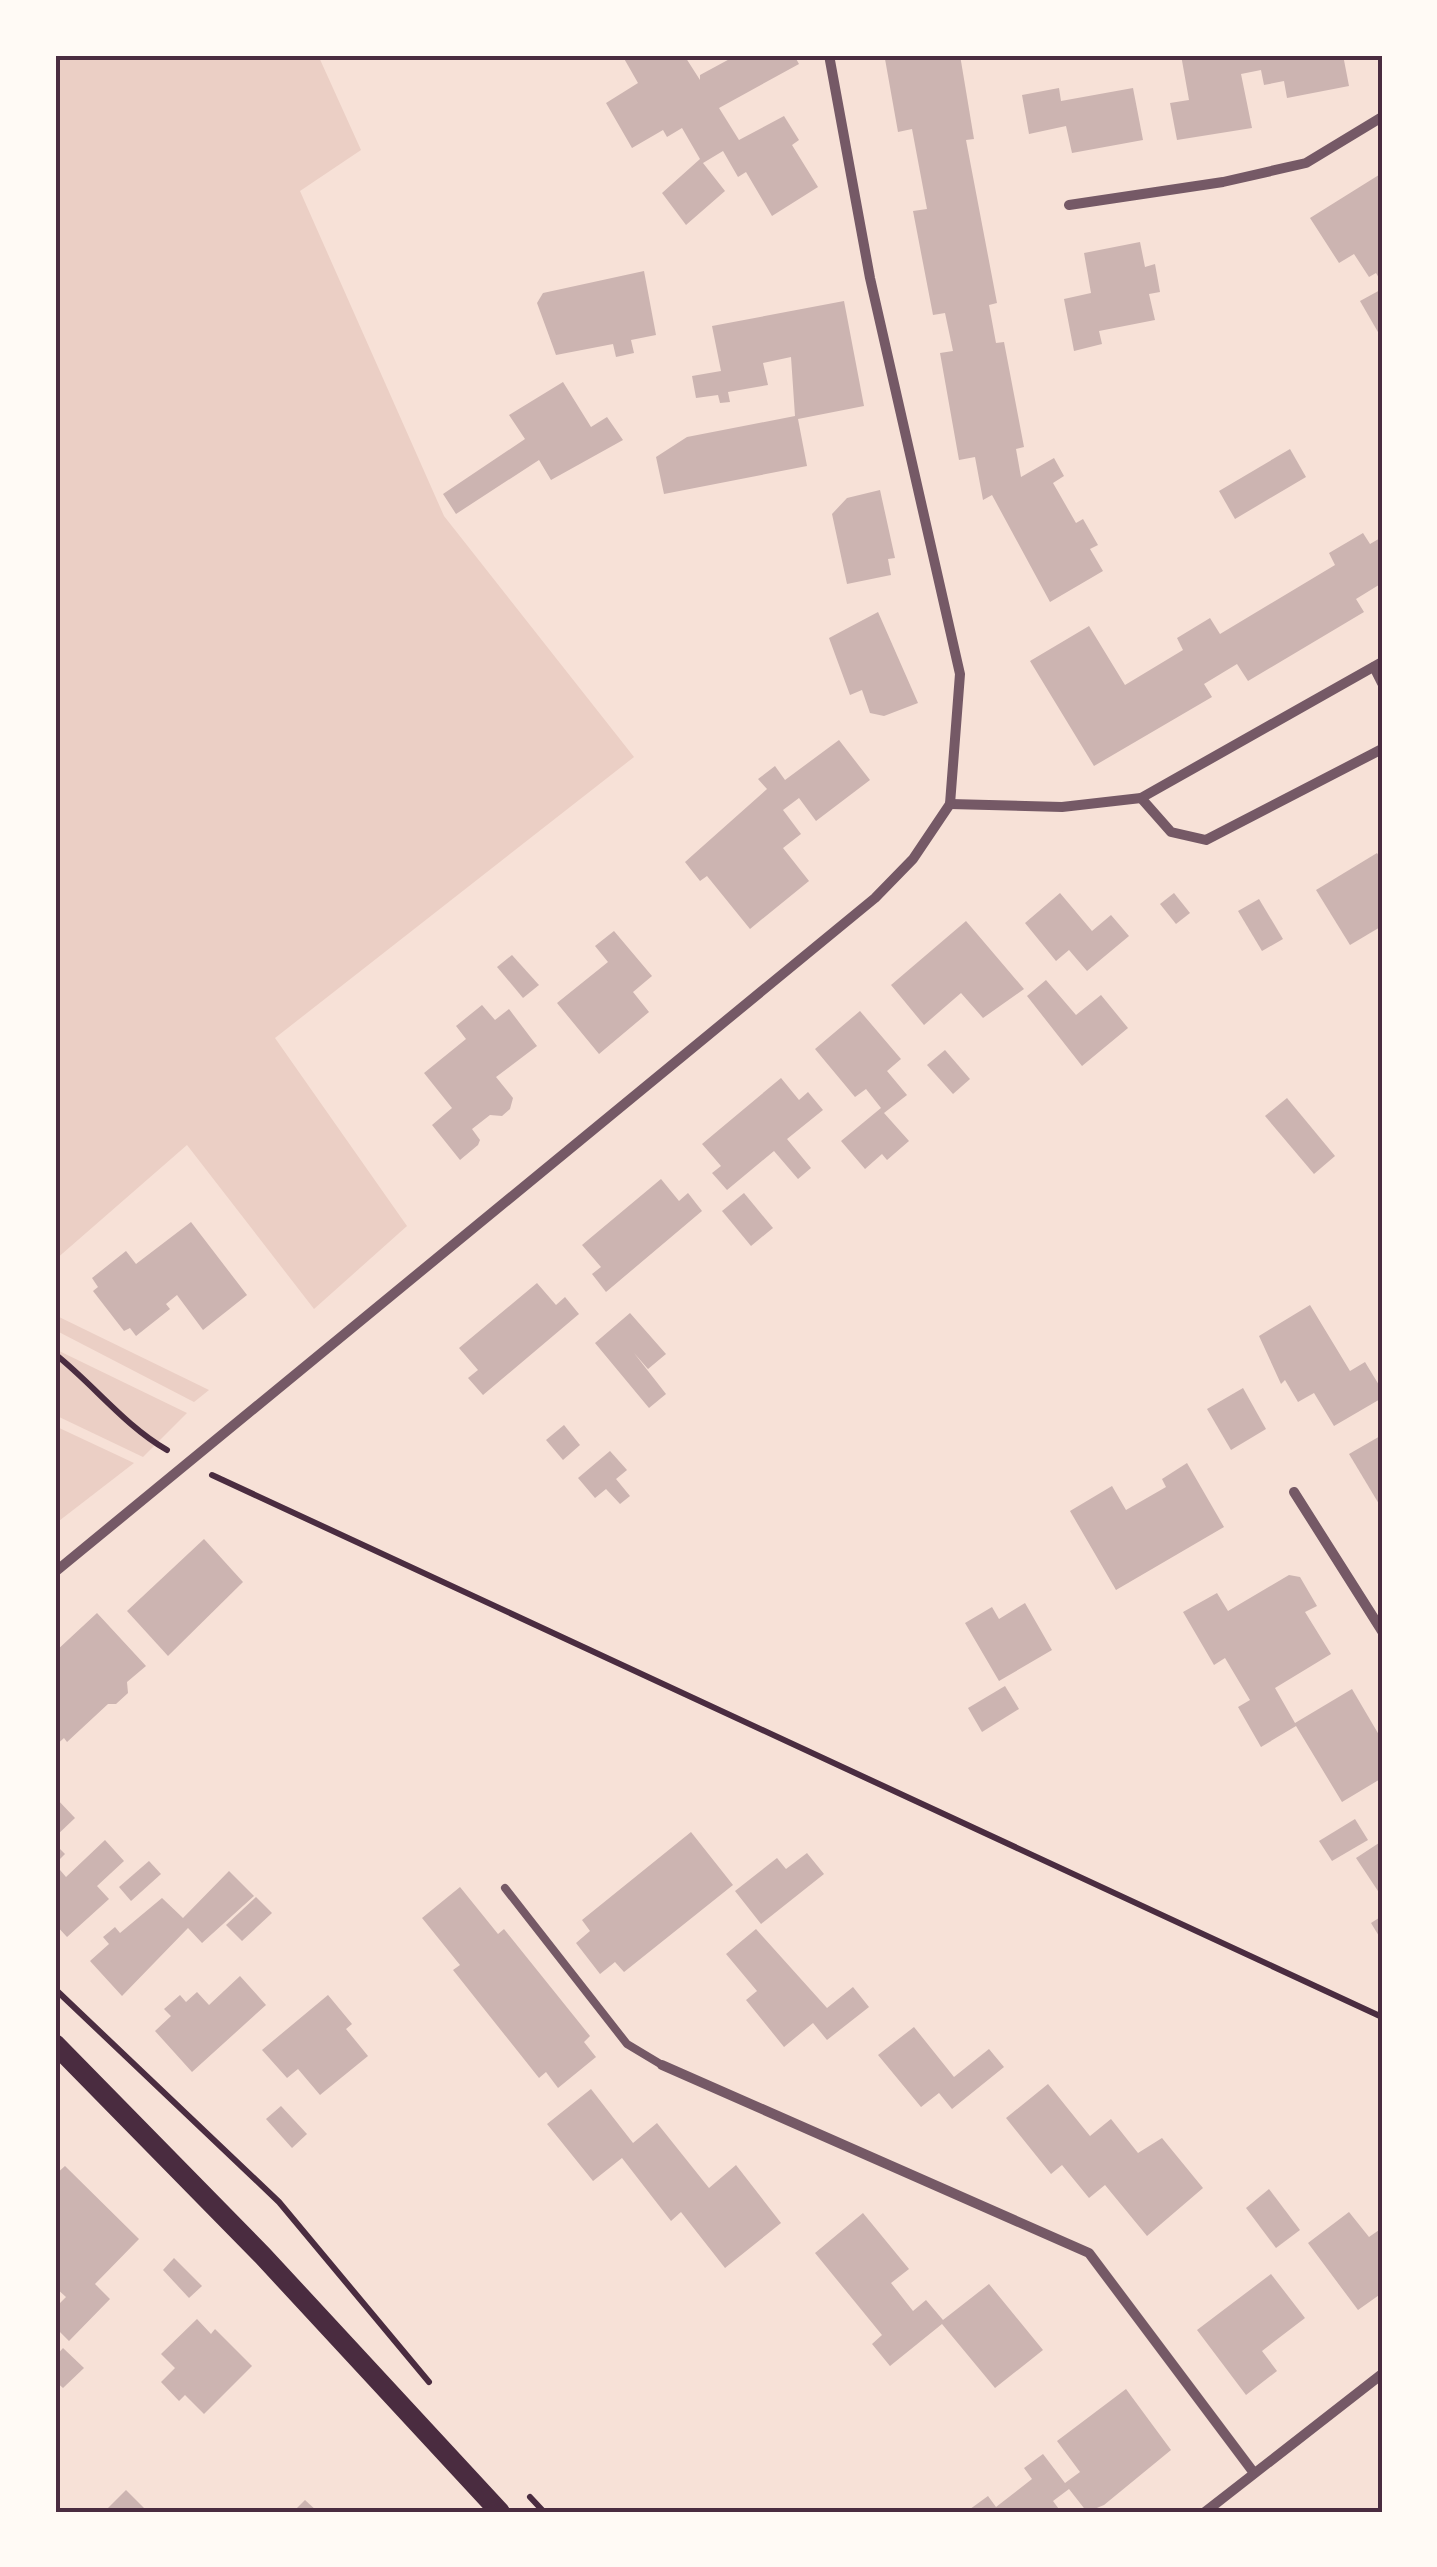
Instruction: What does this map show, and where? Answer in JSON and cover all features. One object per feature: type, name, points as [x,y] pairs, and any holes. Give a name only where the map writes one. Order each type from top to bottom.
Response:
[{"type":"main road","points":[[55,2044],[263,2256],[500,2512]]},
{"type":"street","points":[[55,1572],[875,898],[913,858],[950,804],[960,674],[870,278],[829,55]]},
{"type":"street","points":[[1070,205],[1222,182],[1306,162],[1382,117]]},
{"type":"street","points":[[950,804],[1062,807],[1141,798],[1378,664],[1382,682]]},
{"type":"street","points":[[1141,798],[1171,832],[1206,840],[1382,749]]},
{"type":"street","points":[[1294,1492],[1382,1631]]},
{"type":"street","points":[[662,2065],[1089,2253],[1254,2473]]},
{"type":"street","points":[[1205,2512],[1382,2374]]},
{"type":"lane","points":[[504,1888],[627,2044],[662,2065]]},
{"type":"path","points":[[55,1354],[90,1382],[136,1432],[190,1464],[1382,2017]]},
{"type":"path","points":[[55,1989],[279,2202],[442,2397]]},
{"type":"path","points":[[518,2483],[544,2512]]},
{"type":"shaded area","points":[[55,55],[318,55],[361,150],[300,191],[444,516],[634,757],[275,1038],[407,1226],[314,1309],[187,1145],[55,1260]]},
{"type":"shaded area","points":[[55,1315],[209,1390],[194,1402],[55,1330]]},
{"type":"shaded area","points":[[55,1349],[187,1413],[143,1457],[55,1415]]},
{"type":"shaded area","points":[[55,1426],[134,1463],[55,1524]]},
{"type":"building","points":[[622,55],[684,55],[700,80],[700,75],[737,55],[794,55],[799,64],[719,108],[739,140],[784,116],[799,140],[792,145],[818,187],[772,216],[746,172],[738,177],[723,151],[703,163],[725,191],[686,225],[662,193],[700,159],[682,128],[667,137],[663,130],[632,148],[606,103],[638,83]]},
{"type":"building","points":[[898,55],[960,55],[974,139],[966,140],[997,303],[989,305],[996,343],[1004,342],[1024,447],[1016,449],[1021,477],[1054,458],[1064,476],[1053,483],[1076,523],[1083,519],[1098,545],[1090,549],[1103,571],[1050,602],[992,495],[983,500],[975,457],[959,460],[940,353],[953,351],[945,313],[933,315],[913,211],[927,209],[912,129],[898,132],[885,59]]},
{"type":"building","points":[[1181,55],[1343,55],[1349,86],[1287,98],[1284,81],[1264,85],[1261,70],[1241,74],[1252,128],[1177,140],[1170,103],[1189,100]]},
{"type":"building","points":[[1059,88],[1061,101],[1133,88],[1143,140],[1072,153],[1066,126],[1029,134],[1022,95]]},
{"type":"building","points":[[1382,173],[1382,283],[1376,273],[1369,277],[1354,254],[1339,263],[1310,218]]},
{"type":"building","points":[[1140,242],[1145,267],[1155,264],[1160,292],[1149,294],[1155,320],[1099,331],[1102,344],[1074,351],[1064,299],[1091,293],[1084,253]]},
{"type":"building","points":[[644,271],[656,335],[631,340],[634,353],[616,357],[613,344],[556,355],[537,303],[543,293]]},
{"type":"building","points":[[1382,289],[1382,339],[1360,301]]},
{"type":"building","points":[[844,301],[864,406],[798,419],[807,466],[664,494],[656,457],[687,437],[795,416],[791,357],[763,363],[768,385],[728,392],[730,402],[720,403],[718,395],[696,398],[692,376],[721,371],[712,326]]},
{"type":"building","points":[[563,382],[591,427],[607,417],[623,440],[551,480],[539,460],[456,514],[443,494],[525,439],[509,415]]},
{"type":"building","points":[[1290,449],[1306,477],[1235,519],[1219,491]]},
{"type":"building","points":[[880,490],[895,558],[888,559],[891,575],[847,584],[832,514],[847,498]]},
{"type":"building","points":[[1363,533],[1370,544],[1382,537],[1382,583],[1356,599],[1364,612],[1248,681],[1237,664],[1204,684],[1212,697],[1094,766],[1030,661],[1089,626],[1125,685],[1183,650],[1177,638],[1210,618],[1220,634],[1335,565],[1329,553]]},
{"type":"building","points":[[878,612],[918,703],[884,716],[870,713],[862,690],[850,695],[829,638]]},
{"type":"building","points":[[839,740],[870,780],[816,821],[799,798],[783,810],[801,834],[783,848],[809,881],[750,929],[707,876],[700,881],[685,862],[767,789],[758,779],[775,766],[785,780]]},
{"type":"building","points":[[1377,853],[1382,861],[1382,926],[1350,945],[1316,890]]},
{"type":"building","points":[[1060,893],[1092,931],[1111,915],[1129,936],[1087,971],[1069,950],[1056,961],[1025,923]]},
{"type":"building","points":[[1174,893],[1190,913],[1176,924],[1160,904]]},
{"type":"building","points":[[1259,899],[1283,939],[1262,951],[1238,911]]},
{"type":"building","points":[[966,921],[1024,989],[983,1018],[961,993],[924,1025],[891,985]]},
{"type":"building","points":[[614,931],[652,976],[633,992],[649,1012],[599,1054],[557,1003],[608,962],[595,946]]},
{"type":"building","points":[[512,955],[539,985],[523,998],[497,967]]},
{"type":"building","points":[[1046,980],[1076,1015],[1101,995],[1128,1028],[1082,1066],[1027,996]]},
{"type":"building","points":[[482,1005],[495,1020],[509,1009],[537,1046],[496,1077],[513,1098],[510,1109],[502,1116],[490,1115],[472,1129],[480,1140],[460,1160],[432,1125],[452,1108],[424,1073],[466,1039],[456,1026]]},
{"type":"building","points":[[860,1011],[901,1059],[887,1071],[907,1095],[884,1113],[909,1141],[887,1160],[882,1154],[865,1169],[841,1141],[881,1108],[866,1089],[855,1097],[815,1049]]},
{"type":"building","points":[[945,1050],[970,1079],[953,1094],[927,1065]]},
{"type":"building","points":[[781,1078],[799,1100],[808,1092],[823,1110],[787,1139],[811,1168],[798,1179],[774,1151],[727,1190],[712,1173],[721,1166],[702,1144]]},
{"type":"building","points":[[1287,1098],[1335,1156],[1314,1174],[1265,1116]]},
{"type":"building","points":[[661,1179],[679,1201],[688,1193],[702,1211],[606,1292],[592,1274],[601,1267],[582,1245]]},
{"type":"building","points":[[744,1193],[773,1228],[751,1246],[722,1211]]},
{"type":"building","points":[[191,1222],[247,1295],[203,1330],[177,1295],[166,1304],[170,1309],[136,1336],[130,1328],[124,1331],[93,1291],[98,1287],[92,1278],[126,1251],[136,1264]]},
{"type":"building","points":[[537,1283],[556,1305],[565,1297],[579,1314],[483,1395],[468,1378],[478,1370],[459,1348]]},
{"type":"building","points":[[1310,1305],[1350,1371],[1365,1362],[1382,1390],[1382,1398],[1334,1426],[1314,1393],[1298,1402],[1285,1380],[1281,1384],[1259,1336]]},
{"type":"building","points":[[630,1313],[666,1354],[648,1369],[634,1353],[666,1394],[649,1408],[595,1343]]},
{"type":"building","points":[[1243,1388],[1266,1429],[1231,1450],[1207,1409]]},
{"type":"building","points":[[564,1425],[580,1445],[563,1460],[546,1440]]},
{"type":"building","points":[[1382,1435],[1382,1509],[1349,1454]]},
{"type":"building","points":[[610,1451],[627,1470],[616,1479],[630,1496],[620,1504],[606,1489],[595,1498],[578,1478]]},
{"type":"building","points":[[1187,1463],[1224,1527],[1116,1590],[1070,1511],[1112,1486],[1126,1510],[1166,1487],[1162,1479]]},
{"type":"building","points":[[204,1539],[243,1582],[168,1656],[127,1611]]},
{"type":"building","points":[[1289,1575],[1300,1577],[1317,1606],[1305,1612],[1331,1654],[1275,1688],[1295,1723],[1352,1689],[1382,1740],[1382,1778],[1342,1802],[1296,1726],[1261,1747],[1238,1707],[1250,1700],[1225,1658],[1214,1665],[1183,1612],[1217,1593],[1228,1611]]},
{"type":"building","points":[[1025,1603],[1052,1650],[999,1681],[965,1623],[992,1607],[999,1619]]},
{"type":"building","points":[[97,1613],[146,1666],[127,1682],[128,1693],[116,1704],[108,1704],[67,1742],[64,1738],[55,1746],[55,1652]]},
{"type":"building","points":[[1005,1686],[1019,1709],[982,1732],[968,1708]]},
{"type":"building","points":[[55,1797],[75,1818],[55,1837]]},
{"type":"building","points":[[1355,1819],[1368,1840],[1332,1861],[1319,1841]]},
{"type":"building","points":[[691,1832],[733,1885],[624,1972],[615,1962],[600,1974],[576,1943],[590,1931],[582,1920]]},
{"type":"building","points":[[105,1840],[124,1861],[97,1886],[109,1899],[67,1937],[55,1924],[55,1874],[60,1870],[66,1877]]},
{"type":"building","points":[[1382,1841],[1382,1897],[1356,1858]]},
{"type":"building","points":[[55,1844],[65,1854],[55,1864]]},
{"type":"building","points":[[807,1853],[824,1874],[761,1924],[735,1891],[777,1858],[786,1869]]},
{"type":"building","points":[[149,1861],[161,1874],[131,1901],[119,1887]]},
{"type":"building","points":[[229,1871],[254,1896],[202,1943],[188,1928],[122,1996],[90,1961],[109,1944],[103,1937],[115,1927],[120,1933],[162,1898],[183,1918]]},
{"type":"building","points":[[460,1887],[498,1934],[504,1929],[590,2036],[584,2042],[596,2057],[558,2088],[546,2072],[539,2078],[453,1970],[460,1965],[422,1918]]},
{"type":"building","points":[[256,1897],[272,1913],[242,1941],[226,1925]]},
{"type":"building","points":[[1382,1916],[1382,1941],[1371,1923]]},
{"type":"building","points":[[756,1929],[827,2008],[853,1987],[869,2007],[827,2040],[813,2023],[784,2047],[746,2000],[757,1991],[726,1954]]},
{"type":"building","points":[[240,1976],[266,2005],[192,2072],[155,2031],[171,2016],[164,2009],[180,1995],[186,2002],[197,1992],[209,2005]]},
{"type":"building","points":[[328,1995],[352,2024],[346,2029],[368,2056],[320,2095],[298,2069],[287,2078],[262,2050]]},
{"type":"building","points":[[914,2027],[954,2077],[989,2049],[1004,2067],[952,2109],[939,2093],[921,2107],[878,2055]]},
{"type":"building","points":[[1048,2084],[1090,2136],[1111,2119],[1138,2153],[1162,2138],[1203,2188],[1147,2236],[1105,2185],[1089,2198],[1062,2165],[1051,2174],[1006,2118]]},
{"type":"building","points":[[591,2089],[633,2143],[657,2123],[709,2188],[736,2165],[781,2223],[725,2268],[681,2212],[671,2221],[622,2158],[593,2181],[547,2124]]},
{"type":"building","points":[[281,2106],[307,2134],[292,2148],[266,2119]]},
{"type":"building","points":[[65,2166],[139,2239],[95,2284],[110,2299],[69,2341],[55,2327],[55,2308],[66,2297],[55,2287],[55,2175]]},
{"type":"building","points":[[1269,2189],[1300,2230],[1276,2248],[1246,2208]]},
{"type":"building","points":[[1349,2212],[1369,2237],[1382,2228],[1382,2293],[1358,2310],[1308,2243]]},
{"type":"building","points":[[863,2213],[909,2269],[891,2283],[913,2311],[926,2300],[943,2320],[989,2284],[1043,2350],[995,2388],[942,2324],[890,2366],[872,2344],[882,2335],[815,2253]]},
{"type":"building","points":[[174,2258],[202,2286],[189,2298],[163,2270]]},
{"type":"building","points":[[1271,2274],[1305,2318],[1262,2351],[1277,2371],[1246,2395],[1197,2330]]},
{"type":"building","points":[[197,2319],[211,2334],[215,2329],[252,2366],[204,2414],[185,2395],[179,2401],[161,2382],[175,2368],[161,2354]]},
{"type":"building","points":[[63,2348],[84,2368],[63,2388],[55,2381],[55,2357]]},
{"type":"building","points":[[1126,2389],[1171,2450],[1104,2505],[1087,2512],[1069,2489],[1053,2501],[1061,2512],[966,2512],[988,2496],[996,2507],[1032,2479],[1024,2468],[1043,2454],[1065,2483],[1080,2472],[1057,2441]]},
{"type":"building","points":[[126,2490],[148,2512],[104,2512]]},
{"type":"building","points":[[305,2500],[318,2512],[293,2512]]}]
